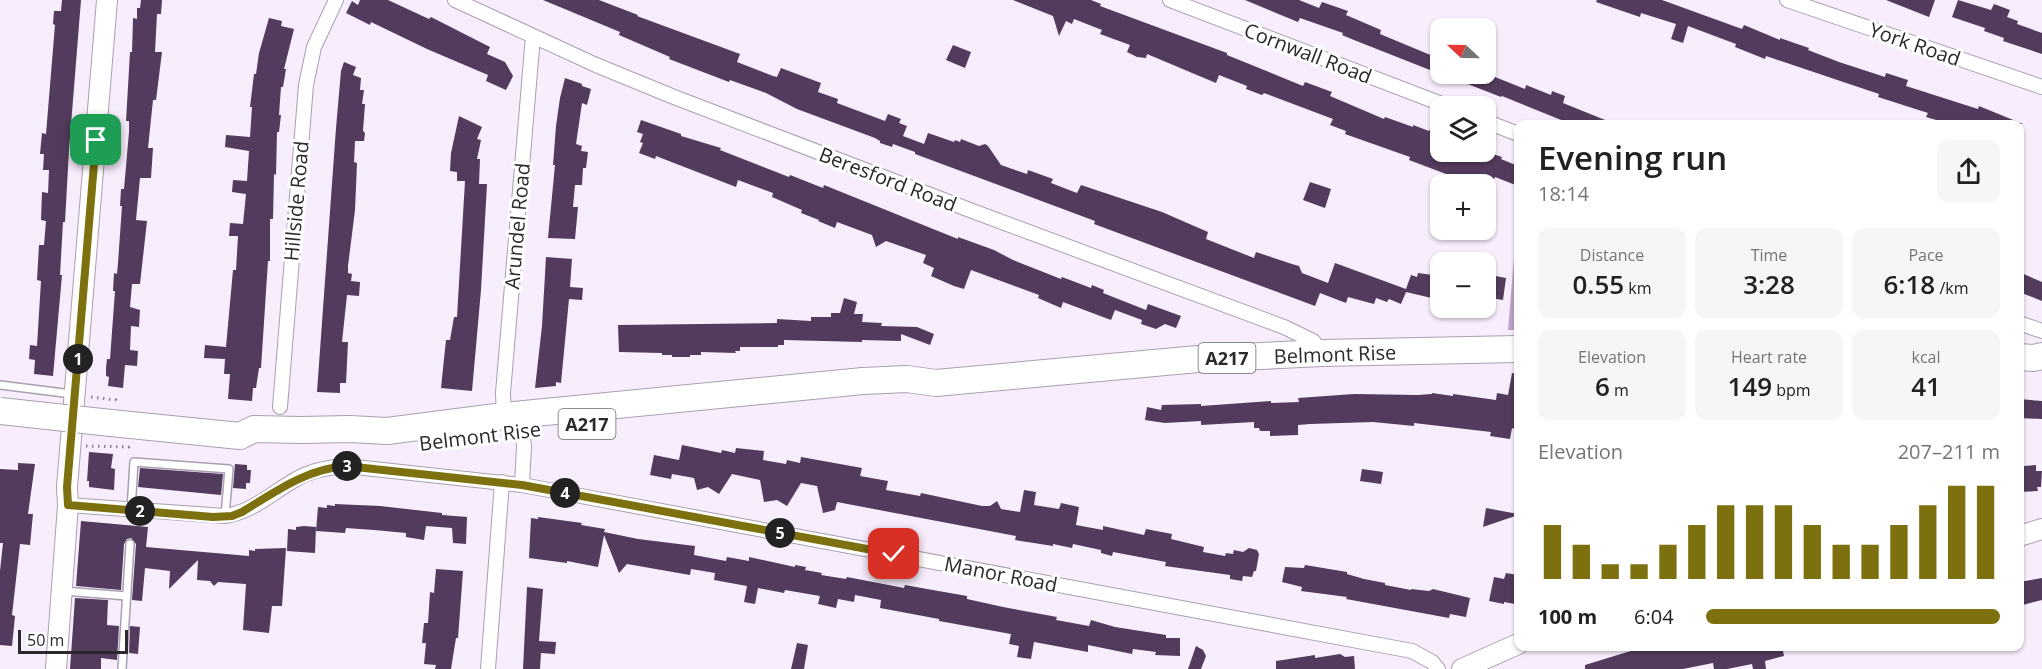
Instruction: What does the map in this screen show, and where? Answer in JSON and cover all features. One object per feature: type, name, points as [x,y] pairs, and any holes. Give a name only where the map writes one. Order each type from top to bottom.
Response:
[{"type":"highway","name":"Belmont Rise","points":[[0,411],[114,411],[240,436],[250,445],[394,446],[513,423],[868,397],[908,391],[936,382],[1198,359],[1322,353],[1514,349]]},
{"type":"street","points":[[56,669],[68,505],[67,487],[78,398],[107,0]]},
{"type":"street","name":"Hillside Road","points":[[280,407],[306,85],[314,47],[336,0]]},
{"type":"street","name":"Beresford Road","points":[[455,0],[596,65],[674,97],[1284,327],[1312,341],[1322,353]]},
{"type":"street","name":"Cornwall Road","points":[[1170,0],[1430,99]]},
{"type":"street","name":"York Road","points":[[1787,0],[2042,87]]},
{"type":"street","name":"Arundel Road","points":[[522,485],[513,423],[503,393],[533,36]]},
{"type":"street","points":[[1496,125],[1514,132]]},
{"type":"street","points":[[2024,325],[2042,331]]},
{"type":"street","name":"Manor Road","points":[[68,505],[225,516],[242,512],[304,475],[329,467],[346,466],[502,482],[1412,651],[1432,662],[1437,669]]},
{"type":"street","points":[[488,669],[502,482]]},
{"type":"street","points":[[2024,534],[2042,529]]},
{"type":"street","points":[[1461,669],[1514,646]]},
{"type":"lane","points":[[0,385],[78,398]]},
{"type":"lane","points":[[131,510],[134,462],[229,469],[225,516]]},
{"type":"lane","points":[[123,669],[130,544]]},
{"type":"lane","points":[[62,591],[127,596]]},
{"type":"path","points":[[78,398],[114,411]]},
{"type":"path","points":[[80,446],[129,447]]},
{"type":"shaded area","points":[[1514,257],[1514,330],[1508,330]]},
{"type":"building","points":[[62,0],[81,0],[53,376],[34,374],[35,360],[29,359],[30,345],[37,346],[41,281],[37,280],[39,245],[44,245],[46,221],[41,220],[42,192],[48,193],[49,170],[43,170],[44,154],[40,154],[42,133],[46,134],[55,25],[53,24],[54,11],[61,11]]},
{"type":"building","points":[[141,0],[162,0],[161,14],[157,14],[155,52],[162,52],[156,100],[153,100],[148,148],[153,148],[151,178],[140,178],[136,220],[147,221],[140,284],[132,284],[130,307],[140,310],[139,327],[131,326],[130,350],[138,351],[137,366],[125,365],[123,388],[108,386],[109,377],[106,376],[106,368],[107,359],[110,359],[115,291],[113,291],[114,273],[117,274],[122,206],[120,206],[121,189],[124,189],[129,132],[129,121],[126,121],[133,18],[137,19],[137,8],[140,8]]},
{"type":"building","points":[[360,0],[388,0],[429,19],[431,17],[490,47],[487,54],[505,62],[513,76],[506,90],[486,81],[488,75],[346,13],[352,1],[358,5]]},
{"type":"building","points":[[543,0],[599,0],[740,54],[737,62],[773,76],[777,77],[781,68],[821,83],[818,92],[838,99],[837,103],[885,121],[888,114],[901,119],[899,123],[907,126],[903,136],[924,144],[928,133],[954,142],[955,140],[960,142],[961,139],[979,146],[985,144],[1001,165],[1027,174],[1028,170],[1053,179],[1051,183],[1077,193],[1081,185],[1162,212],[1208,232],[1206,239],[1254,258],[1256,252],[1299,266],[1302,273],[1328,283],[1335,263],[1406,289],[1411,275],[1417,277],[1418,273],[1430,275],[1430,298],[1406,292],[1401,304],[1389,299],[1387,302],[1376,298],[1374,304],[1348,297],[1346,303],[1320,293],[1315,306],[1094,224],[1095,221],[915,154],[915,152],[893,144],[892,147],[880,143],[875,138],[797,109],[766,93],[730,80],[729,82],[669,59],[670,57],[619,35],[620,32]]},
{"type":"building","points":[[1013,0],[1091,0],[1101,4],[1100,6],[1227,53],[1227,55],[1303,86],[1305,82],[1332,92],[1330,96],[1384,119],[1385,117],[1429,131],[1430,129],[1430,162],[1496,162],[1496,155],[1502,157],[1501,159],[1514,164],[1514,184],[1496,177],[1496,174],[1446,174],[1409,160],[1410,157],[1345,134],[1346,131],[1330,125],[1333,119],[1264,93],[1262,95],[1246,89],[1247,86],[1219,75],[1216,83],[1147,54],[1146,58],[1137,57],[1127,52],[1130,45],[1100,34],[1102,30],[1074,19],[1072,24],[1066,21],[1059,36],[1053,16]]},
{"type":"building","points":[[1245,0],[1299,0],[1319,8],[1322,2],[1348,11],[1346,15],[1381,30],[1380,34],[1430,55],[1430,70],[1342,35],[1343,33],[1300,18],[1298,22]]},
{"type":"building","points":[[1597,0],[1662,0],[1742,29],[1744,25],[1780,40],[1780,38],[1809,48],[1808,50],[1839,62],[1885,77],[1886,73],[1908,80],[1906,86],[1978,109],[1979,106],[2013,120],[1936,120],[1926,117],[1928,113],[1878,97],[1879,94],[1766,56],[1765,59],[1735,47],[1736,44],[1688,26],[1683,43],[1671,39],[1676,24],[1641,13],[1640,17],[1596,2]]},
{"type":"building","points":[[1886,0],[1935,0],[1929,17]]},
{"type":"building","points":[[1958,0],[1991,10],[1994,4],[2010,10],[2007,17],[2018,21],[2017,24],[2042,33],[2042,54],[2003,41],[2004,38],[1984,31],[1985,28],[1952,17]]},
{"type":"building","points":[[269,18],[282,21],[281,26],[294,29],[284,69],[286,69],[283,87],[281,87],[279,115],[281,115],[279,132],[277,132],[273,219],[270,219],[270,261],[268,261],[261,368],[259,368],[256,388],[253,388],[252,401],[228,399],[230,374],[224,374],[225,359],[204,358],[205,345],[226,347],[238,236],[229,236],[230,223],[243,224],[246,194],[232,192],[233,180],[247,181],[249,151],[225,147],[226,135],[250,137],[252,107],[250,107],[254,74],[256,74],[259,53]]},
{"type":"building","points":[[953,45],[971,52],[965,68],[946,60]]},
{"type":"building","points":[[344,62],[356,67],[353,75],[361,78],[360,90],[364,90],[362,104],[365,104],[364,141],[355,141],[354,162],[357,163],[355,210],[348,266],[348,273],[352,274],[351,281],[360,282],[359,296],[347,295],[342,342],[348,342],[346,383],[340,383],[340,393],[317,392],[336,128],[341,71]]},
{"type":"building","points":[[1496,77],[1525,89],[1526,85],[1551,95],[1552,91],[1565,96],[1563,103],[1605,120],[1561,120],[1468,84],[1496,84]]},
{"type":"building","points":[[565,78],[591,89],[587,105],[582,103],[576,144],[582,146],[581,151],[588,152],[586,168],[583,168],[582,185],[575,185],[573,207],[578,207],[575,239],[548,238],[556,126]]},
{"type":"building","points":[[459,116],[482,127],[477,139],[481,140],[477,159],[480,159],[479,184],[487,184],[472,391],[441,388],[446,340],[450,340],[454,317],[457,317],[465,181],[457,181],[457,172],[450,171],[451,153]]},
{"type":"building","points":[[641,120],[681,134],[681,136],[721,148],[720,150],[789,177],[790,175],[823,188],[824,185],[958,239],[958,237],[994,250],[1061,279],[1062,277],[1091,288],[1092,285],[1104,290],[1103,293],[1146,310],[1148,304],[1181,316],[1176,328],[1165,324],[1156,329],[1141,324],[1142,320],[1115,310],[1111,320],[1063,302],[1061,308],[1038,298],[1039,295],[971,270],[964,289],[954,286],[931,276],[934,268],[923,263],[926,255],[886,241],[876,247],[872,235],[837,222],[835,228],[818,221],[801,213],[802,210],[772,197],[773,193],[738,180],[736,187],[656,156],[655,159],[639,153],[643,143],[640,142],[643,134],[637,132]]},
{"type":"building","points":[[1310,182],[1331,189],[1325,208],[1303,200]]},
{"type":"building","points":[[546,257],[572,259],[570,287],[583,288],[582,300],[569,299],[561,383],[556,382],[556,386],[535,388],[542,326]]},
{"type":"building","points":[[2024,274],[2042,282],[2042,301],[2024,294]]},
{"type":"building","points":[[1496,276],[1506,278],[1503,300],[1496,299]]},
{"type":"building","points":[[844,298],[857,302],[854,314],[863,314],[862,322],[882,323],[881,326],[917,327],[934,334],[930,345],[901,334],[901,341],[784,340],[784,345],[778,345],[778,347],[740,347],[740,351],[735,351],[736,353],[701,352],[701,355],[690,355],[690,357],[672,357],[672,355],[662,355],[662,353],[619,352],[618,325],[777,323],[777,319],[811,321],[811,317],[831,317],[831,313],[840,313]]},
{"type":"building","points":[[1512,373],[1514,373],[1514,429],[1512,428],[1510,439],[1490,436],[1491,432],[1414,423],[1414,426],[1373,422],[1298,425],[1298,435],[1270,436],[1270,431],[1260,431],[1259,428],[1254,428],[1254,422],[1201,425],[1201,421],[1165,423],[1145,420],[1147,407],[1161,410],[1162,405],[1201,404],[1201,406],[1271,401],[1271,403],[1299,402],[1298,398],[1354,394],[1418,395],[1432,393],[1496,400],[1497,393],[1508,395]]},
{"type":"building","points":[[2024,399],[2042,401],[2042,419],[2024,418]]},
{"type":"building","points":[[682,445],[721,453],[722,450],[735,453],[736,448],[764,451],[763,460],[786,464],[787,460],[800,463],[801,457],[862,468],[860,476],[888,481],[886,490],[920,496],[921,493],[982,506],[990,506],[997,501],[1001,509],[1020,512],[1024,490],[1036,492],[1034,505],[1059,509],[1061,503],[1079,507],[1076,525],[1103,530],[1103,526],[1144,535],[1146,529],[1172,534],[1171,539],[1204,547],[1203,552],[1225,556],[1226,553],[1233,554],[1234,550],[1243,552],[1249,548],[1257,550],[1259,554],[1256,571],[1252,577],[1243,576],[1242,581],[1230,579],[1230,575],[1165,566],[1166,562],[1113,552],[1112,556],[1101,553],[1101,550],[1073,544],[1072,548],[1015,540],[1016,536],[837,502],[835,510],[823,513],[817,486],[801,483],[787,506],[777,500],[764,502],[760,480],[732,474],[719,494],[708,487],[697,490],[694,478],[672,474],[671,479],[650,475],[654,455],[679,460]]},
{"type":"building","points":[[89,452],[113,454],[111,468],[115,469],[114,490],[89,487],[89,481],[87,481]]},
{"type":"building","points":[[18,463],[35,464],[28,514],[33,514],[30,545],[20,544],[12,615],[15,616],[12,646],[0,645],[0,571],[3,543],[0,543],[0,469],[18,470]]},
{"type":"building","points":[[235,464],[247,465],[247,470],[251,470],[250,483],[246,483],[246,489],[233,488]]},
{"type":"building","points":[[2036,465],[2036,471],[2042,471],[2041,487],[2037,487],[2038,491],[2024,492],[2024,466]]},
{"type":"building","points":[[140,468],[223,474],[221,495],[138,487]]},
{"type":"building","points":[[1362,469],[1383,472],[1381,484],[1360,481]]},
{"type":"building","points":[[335,504],[380,506],[467,517],[466,544],[453,543],[452,528],[426,526],[424,540],[406,537],[406,533],[374,530],[346,528],[345,533],[316,531],[318,507],[327,508],[327,505],[335,506]]},
{"type":"building","points":[[1486,508],[1514,513],[1514,516],[1483,527]]},
{"type":"building","points":[[538,517],[582,523],[581,525],[605,529],[604,532],[638,539],[695,546],[694,555],[726,561],[727,557],[749,561],[749,557],[795,567],[795,565],[806,567],[805,570],[822,573],[821,575],[846,579],[847,577],[904,588],[905,585],[967,596],[967,599],[1057,617],[1056,620],[1089,626],[1091,620],[1115,627],[1166,635],[1166,638],[1180,638],[1180,656],[1155,655],[1156,652],[1133,649],[1132,654],[1088,645],[1088,652],[1034,642],[1031,659],[1017,657],[1019,646],[1009,644],[1011,634],[880,608],[881,600],[855,595],[854,602],[838,599],[836,608],[818,604],[820,596],[758,588],[755,604],[744,602],[747,586],[714,580],[715,573],[691,569],[690,575],[627,564],[619,573],[604,535],[598,567],[567,561],[567,563],[529,558],[531,518],[538,519]]},
{"type":"building","points":[[81,521],[148,527],[146,547],[249,556],[249,550],[286,548],[282,606],[272,606],[269,633],[243,630],[246,584],[218,582],[214,586],[210,581],[197,580],[198,560],[169,589],[170,571],[145,568],[142,601],[132,600],[136,544],[131,538],[127,539],[124,544],[121,590],[76,586]]},
{"type":"building","points":[[296,527],[316,527],[315,553],[287,551],[288,529],[296,530]]},
{"type":"building","points":[[1305,565],[1347,572],[1347,574],[1364,579],[1385,583],[1385,585],[1411,590],[1429,591],[1433,589],[1470,598],[1466,617],[1450,614],[1449,618],[1346,599],[1347,597],[1301,591],[1302,587],[1282,582],[1285,567],[1304,568]]},
{"type":"building","points":[[436,569],[463,571],[458,638],[456,638],[451,669],[435,669],[436,665],[424,664],[426,643],[422,643],[424,623],[428,623],[430,592],[434,593]]},
{"type":"building","points":[[1506,573],[1514,574],[1514,604],[1489,601],[1494,577],[1504,579]]},
{"type":"building","points":[[2042,578],[2042,600],[2024,605],[2024,581]]},
{"type":"building","points":[[527,587],[543,589],[539,641],[556,642],[555,654],[541,653],[540,669],[523,669]]},
{"type":"building","points":[[75,598],[108,600],[107,625],[119,626],[117,660],[101,658],[101,669],[70,669]]},
{"type":"building","points":[[130,626],[140,627],[138,654],[129,653]]},
{"type":"building","points":[[797,643],[808,645],[804,669],[791,669]]},
{"type":"building","points":[[1196,646],[1203,650],[1206,656],[1201,669],[1188,669]]},
{"type":"building","points":[[1631,651],[1783,651],[1784,656],[1765,661],[1766,669],[1753,669],[1752,664],[1714,669],[1713,663],[1683,669],[1585,669],[1585,665]]},
{"type":"building","points":[[1340,654],[1345,657],[1354,656],[1355,669],[1276,669],[1276,661]]},
{"type":"route","points":[[96,140],[67,487],[68,505],[213,517],[232,516],[273,495],[304,475],[329,467],[346,466],[522,485],[894,554]]}]
